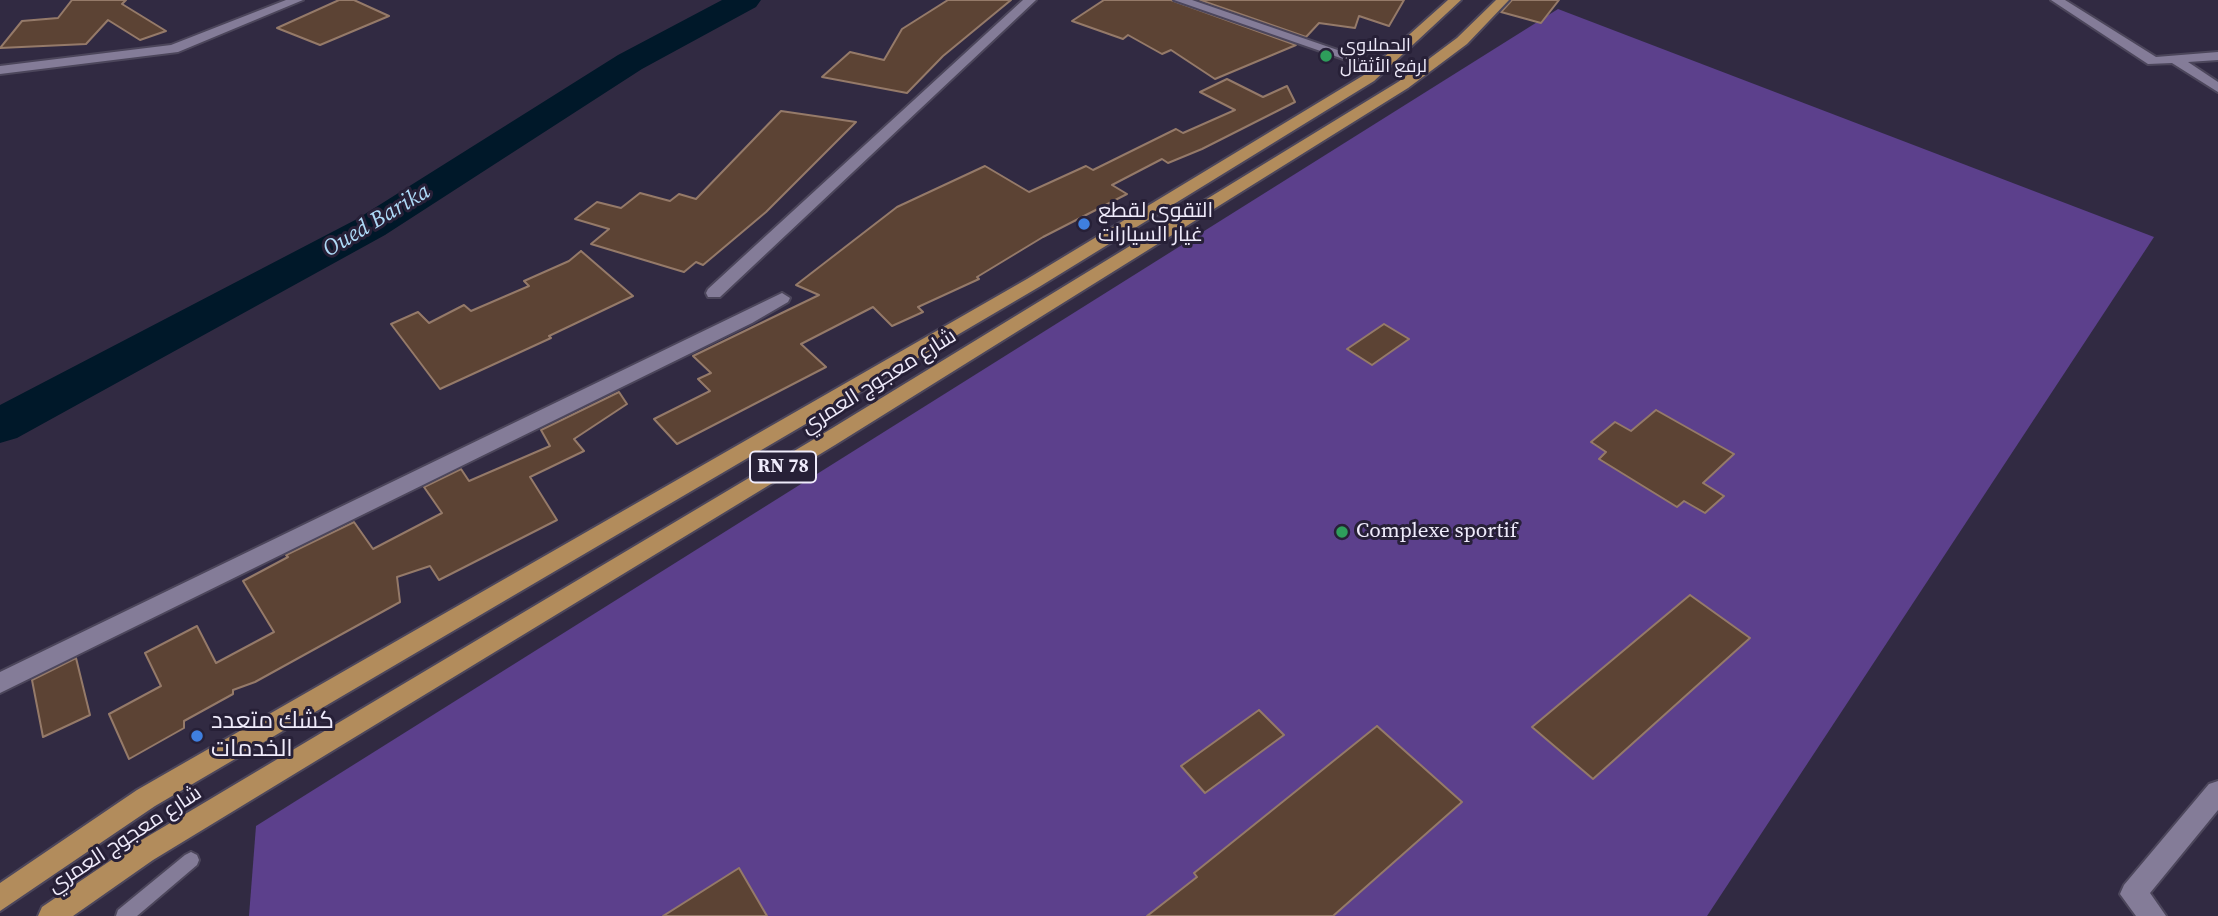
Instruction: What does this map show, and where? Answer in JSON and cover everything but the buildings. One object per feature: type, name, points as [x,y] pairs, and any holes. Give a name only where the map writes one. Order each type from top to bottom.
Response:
[{"type":"main road","name":"شارع معجوج العمري","points":[[0,898],[146,799],[1033,283],[1369,78],[1455,0]]},
{"type":"main road","name":"شارع معجوج العمري","points":[[51,916],[144,852],[828,440],[1404,85],[1462,41],[1503,0]]},
{"type":"street","points":[[0,70],[173,49],[296,0]]},
{"type":"street","points":[[714,293],[1030,0]]},
{"type":"street","points":[[1180,0],[1380,67]]},
{"type":"street","points":[[2057,0],[2153,61],[2218,56]]},
{"type":"street","points":[[2174,59],[2218,88]]},
{"type":"street","points":[[0,683],[746,319],[782,298]]},
{"type":"street","points":[[2153,916],[2133,894],[2218,792]]},
{"type":"lane","points":[[124,916],[191,860]]},
{"type":"shaded area","name":"Complexe sportif","points":[[1558,9],[2154,237],[1707,916],[249,916],[256,826]]},
{"type":"waterway","name":"Oued Barika","points":[[0,426],[371,227],[630,62],[745,0]]},
{"type":"place","name":"الحملاوي لرفع الأثقال","points":[[1326,56]]},
{"type":"place","name":"التقوى لقطع غيار السيارات","points":[[1084,224]]},
{"type":"place","name":"Complexe sportif","points":[[1342,532]]},
{"type":"place","name":"كشك متعدد الخدمات","points":[[197,736]]}]
